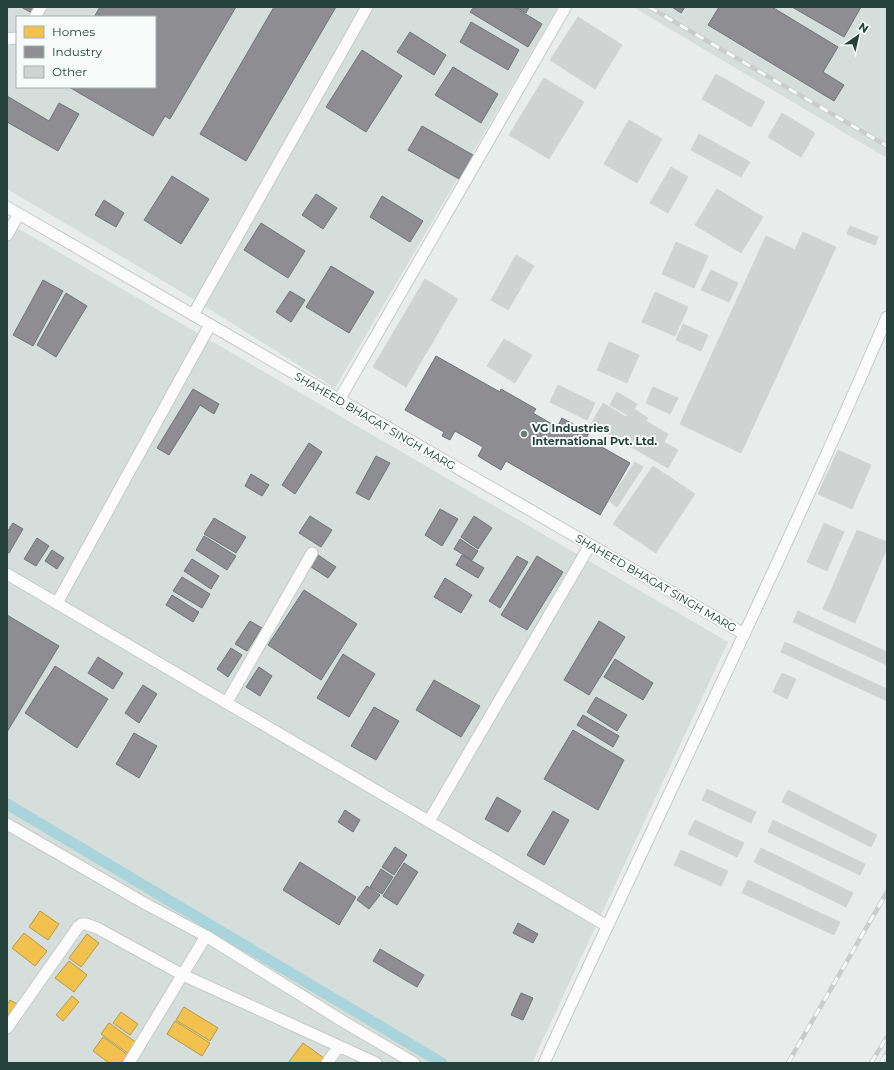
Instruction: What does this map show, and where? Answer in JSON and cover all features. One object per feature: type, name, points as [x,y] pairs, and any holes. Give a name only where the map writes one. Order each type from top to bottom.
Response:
[{"type":"street","points":[[36,16],[41,7]]},
{"type":"street","points":[[193,315],[367,7]]},
{"type":"street","points":[[339,400],[565,8]]},
{"type":"street","name":"SHAHEED BHAGAT SINGH MARG","points":[[7,207],[744,634]]},
{"type":"street","points":[[7,235],[19,214]]},
{"type":"street","points":[[544,1063],[744,634],[887,317]]},
{"type":"street","points":[[57,603],[210,325]]},
{"type":"street","points":[[429,821],[590,545]]},
{"type":"street","points":[[227,702],[312,553]]},
{"type":"street","points":[[7,574],[607,926]]},
{"type":"street","points":[[7,824],[144,903],[206,936],[344,1022],[414,1063]]},
{"type":"street","points":[[7,1028],[30,994],[82,924],[86,924],[97,928],[183,976],[376,1063]]},
{"type":"street","points":[[129,1063],[206,936]]},
{"type":"street","points":[[327,1063],[339,1046]]},
{"type":"shaded area","points":[[7,7],[558,7],[335,388],[180,291],[7,189]]},
{"type":"shaded area","points":[[633,7],[887,7],[887,158]]},
{"type":"shaded area","points":[[7,222],[728,642],[532,1063],[7,1063]]},
{"type":"building: Homes","points":[[40,911],[59,924],[48,940],[29,927]]},
{"type":"building: Homes","points":[[24,933],[47,951],[35,966],[12,948]]},
{"type":"building: Homes","points":[[87,934],[99,943],[81,967],[69,958]]},
{"type":"building: Homes","points":[[69,961],[87,975],[74,992],[55,978]]},
{"type":"building: Homes","points":[[72,996],[79,1002],[63,1021],[56,1015]]},
{"type":"building: Homes","points":[[10,1000],[19,1005],[10,1020],[7,1018],[7,1005]]},
{"type":"building: Homes","points":[[184,1007],[218,1028],[210,1041],[176,1020]]},
{"type":"building: Homes","points":[[121,1012],[138,1024],[130,1035],[113,1023]]},
{"type":"building: Homes","points":[[175,1021],[210,1043],[202,1056],[167,1034]]},
{"type":"building: Homes","points":[[109,1023],[137,1043],[129,1054],[101,1034]]},
{"type":"building: Homes","points":[[103,1037],[132,1058],[128,1063],[109,1063],[93,1051]]},
{"type":"building: Homes","points":[[303,1043],[324,1058],[320,1063],[288,1063]]},
{"type":"building: Industry","points":[[21,7],[38,7],[34,14]]},
{"type":"building: Industry","points":[[100,7],[236,7],[170,119],[165,116],[153,136],[71,88],[156,88],[156,16],[95,16]]},
{"type":"building: Industry","points":[[274,7],[336,7],[246,161],[200,134]]},
{"type":"building: Industry","points":[[474,7],[514,7],[542,24],[528,47],[470,12]]},
{"type":"building: Industry","points":[[516,7],[529,7],[526,13]]},
{"type":"building: Industry","points":[[672,7],[685,7],[681,13]]},
{"type":"building: Industry","points":[[719,7],[772,7],[838,47],[823,72],[844,85],[834,101],[708,25]]},
{"type":"building: Industry","points":[[792,7],[861,7],[844,37]]},
{"type":"building: Industry","points":[[471,22],[519,50],[508,70],[460,42]]},
{"type":"building: Industry","points":[[410,32],[446,55],[434,75],[397,52]]},
{"type":"building: Industry","points":[[362,50],[402,76],[366,132],[326,107]]},
{"type":"building: Industry","points":[[453,67],[498,94],[481,123],[435,95]]},
{"type":"building: Industry","points":[[7,96],[49,121],[59,103],[79,114],[58,151],[7,122]]},
{"type":"building: Industry","points":[[422,126],[473,155],[459,179],[408,150]]},
{"type":"building: Industry","points":[[172,176],[209,199],[181,244],[144,220]]},
{"type":"building: Industry","points":[[316,194],[337,208],[323,229],[302,215]]},
{"type":"building: Industry","points":[[382,196],[423,221],[410,242],[370,217]]},
{"type":"building: Industry","points":[[104,200],[124,213],[116,227],[95,215]]},
{"type":"building: Industry","points":[[261,223],[305,251],[288,278],[244,250]]},
{"type":"building: Industry","points":[[331,266],[374,292],[349,333],[306,307]]},
{"type":"building: Industry","points":[[43,280],[63,291],[33,346],[13,335]]},
{"type":"building: Industry","points":[[290,291],[305,300],[291,322],[276,312]]},
{"type":"building: Industry","points":[[66,293],[87,306],[56,357],[37,345]]},
{"type":"building: Industry","name":"VG Industries International Pvt. Ltd.","points":[[436,356],[500,392],[501,389],[536,409],[533,413],[557,427],[562,418],[589,433],[586,438],[630,463],[600,515],[506,461],[501,470],[478,456],[483,447],[455,431],[450,440],[442,436],[444,432],[405,410]]},
{"type":"building: Industry","points":[[193,389],[219,404],[214,414],[200,405],[169,455],[157,448]]},
{"type":"building: Industry","points":[[309,443],[322,452],[295,494],[282,485]]},
{"type":"building: Industry","points":[[376,456],[390,463],[369,500],[356,493]]},
{"type":"building: Industry","points":[[251,474],[269,485],[262,496],[245,486]]},
{"type":"building: Industry","points":[[440,509],[458,519],[442,546],[425,535]]},
{"type":"building: Industry","points":[[310,516],[332,530],[321,547],[299,533]]},
{"type":"building: Industry","points":[[474,516],[492,528],[478,549],[461,537]]},
{"type":"building: Industry","points":[[214,518],[246,537],[236,553],[204,534]]},
{"type":"building: Industry","points":[[13,523],[23,529],[9,553],[7,552],[7,532]]},
{"type":"building: Industry","points":[[204,536],[236,556],[227,570],[196,550]]},
{"type":"building: Industry","points":[[37,538],[49,546],[36,566],[24,559]]},
{"type":"building: Industry","points":[[460,539],[478,551],[472,560],[454,549]]},
{"type":"building: Industry","points":[[52,550],[64,558],[57,569],[45,561]]},
{"type":"building: Industry","points":[[318,555],[336,567],[328,578],[311,567]]},
{"type":"building: Industry","points":[[462,555],[484,568],[478,578],[456,565]]},
{"type":"building: Industry","points":[[517,556],[528,562],[500,608],[489,601]]},
{"type":"building: Industry","points":[[537,556],[563,572],[527,630],[501,615]]},
{"type":"building: Industry","points":[[192,559],[219,576],[211,589],[184,571]]},
{"type":"building: Industry","points":[[182,577],[210,594],[202,608],[173,591]]},
{"type":"building: Industry","points":[[445,578],[472,595],[461,613],[434,597]]},
{"type":"building: Industry","points":[[304,590],[357,624],[321,680],[268,645]]},
{"type":"building: Industry","points":[[172,595],[199,612],[193,622],[166,605]]},
{"type":"building: Industry","points":[[7,615],[59,646],[7,732]]},
{"type":"building: Industry","points":[[250,621],[262,628],[247,651],[235,644]]},
{"type":"building: Industry","points":[[599,621],[625,637],[589,695],[564,680]]},
{"type":"building: Industry","points":[[231,648],[242,655],[228,677],[217,669]]},
{"type":"building: Industry","points":[[343,654],[375,674],[349,717],[317,698]]},
{"type":"building: Industry","points":[[98,657],[123,673],[113,689],[88,673]]},
{"type":"building: Industry","points":[[615,659],[653,683],[643,700],[604,677]]},
{"type":"building: Industry","points":[[55,666],[108,699],[77,748],[25,713]]},
{"type":"building: Industry","points":[[259,667],[272,676],[260,696],[246,687]]},
{"type":"building: Industry","points":[[434,680],[480,706],[461,737],[416,710]]},
{"type":"building: Industry","points":[[143,685],[157,694],[139,723],[125,713]]},
{"type":"building: Industry","points":[[596,697],[627,715],[617,731],[587,712]]},
{"type":"building: Industry","points":[[374,707],[399,721],[376,760],[351,746]]},
{"type":"building: Industry","points":[[583,715],[619,736],[613,747],[577,725]]},
{"type":"building: Industry","points":[[573,730],[624,760],[598,810],[544,779]]},
{"type":"building: Industry","points":[[134,733],[157,746],[139,778],[116,764]]},
{"type":"building: Industry","points":[[497,797],[521,811],[508,832],[485,819]]},
{"type":"building: Industry","points":[[345,810],[360,820],[353,832],[338,822]]},
{"type":"building: Industry","points":[[553,811],[569,820],[544,865],[527,855]]},
{"type":"building: Industry","points":[[395,847],[407,855],[394,875],[382,867]]},
{"type":"building: Industry","points":[[300,862],[356,897],[339,925],[283,890]]},
{"type":"building: Industry","points":[[404,863],[418,872],[397,905],[383,896]]},
{"type":"building: Industry","points":[[381,869],[393,877],[382,894],[370,887]]},
{"type":"building: Industry","points":[[367,886],[380,895],[369,909],[357,900]]},
{"type":"building: Industry","points":[[518,923],[538,934],[533,943],[513,933]]},
{"type":"building: Industry","points":[[380,949],[424,975],[417,987],[373,961]]},
{"type":"building: Industry","points":[[521,993],[533,998],[523,1020],[511,1015]]},
{"type":"building: Other","points":[[578,17],[622,45],[595,89],[550,60]]},
{"type":"building: Other","points":[[716,74],[765,102],[751,127],[702,99]]},
{"type":"building: Other","points":[[544,78],[584,102],[549,159],[509,135]]},
{"type":"building: Other","points":[[782,113],[815,133],[801,157],[768,137]]},
{"type":"building: Other","points":[[629,120],[662,139],[637,183],[604,164]]},
{"type":"building: Other","points":[[699,134],[750,162],[741,177],[691,150]]},
{"type":"building: Other","points":[[671,167],[688,177],[668,213],[650,203]]},
{"type":"building: Other","points":[[717,189],[763,217],[741,253],[695,225]]},
{"type":"building: Other","points":[[850,226],[878,237],[875,245],[847,234]]},
{"type":"building: Other","points":[[803,232],[836,247],[741,453],[680,424],[766,236],[795,250]]},
{"type":"building: Other","points":[[676,242],[708,256],[694,288],[662,274]]},
{"type":"building: Other","points":[[516,255],[534,266],[508,310],[491,300]]},
{"type":"building: Other","points":[[711,270],[738,283],[729,302],[701,290]]},
{"type":"building: Other","points":[[425,279],[458,299],[406,387],[373,367]]},
{"type":"building: Other","points":[[655,292],[688,307],[675,336],[642,322]]},
{"type":"building: Other","points":[[683,324],[708,335],[701,351],[676,340]]},
{"type":"building: Other","points":[[504,339],[532,355],[515,383],[487,366]]},
{"type":"building: Other","points":[[609,342],[639,355],[627,383],[597,370]]},
{"type":"building: Other","points":[[558,385],[595,403],[587,420],[550,402]]},
{"type":"building: Other","points":[[653,387],[678,398],[670,414],[646,403]]},
{"type":"building: Other","points":[[617,392],[637,404],[634,409],[648,418],[646,421],[668,434],[664,442],[678,450],[668,468],[591,424],[603,403],[626,417],[628,415],[610,405]]},
{"type":"building: Other","points":[[838,450],[871,465],[852,509],[818,494]]},
{"type":"building: Other","points":[[635,462],[643,467],[617,507],[609,501]]},
{"type":"building: Other","points":[[653,466],[695,494],[656,553],[613,524]]},
{"type":"building: Other","points":[[824,523],[844,532],[827,571],[807,562]]},
{"type":"building: Other","points":[[857,530],[887,542],[887,548],[855,623],[823,609]]},
{"type":"building: Other","points":[[798,611],[887,652],[887,665],[793,622]]},
{"type":"building: Other","points":[[785,642],[887,689],[887,701],[781,652]]},
{"type":"building: Other","points":[[782,673],[796,679],[787,699],[773,692]]},
{"type":"building: Other","points":[[707,789],[756,812],[751,823],[702,800]]},
{"type":"building: Other","points":[[788,790],[877,835],[871,847],[782,802]]},
{"type":"building: Other","points":[[695,820],[744,843],[737,857],[688,834]]},
{"type":"building: Other","points":[[773,820],[865,864],[860,875],[768,832]]},
{"type":"building: Other","points":[[761,848],[853,893],[846,907],[754,862]]},
{"type":"building: Other","points":[[681,850],[728,871],[721,886],[674,865]]},
{"type":"building: Other","points":[[748,880],[840,922],[834,935],[742,893]]},
{"type":"waterway","points":[[7,804],[442,1063]]},
{"type":"railway","points":[[649,7],[887,146]]},
{"type":"railway","points":[[788,1063],[887,892]]},
{"type":"railway","points":[[871,1063],[887,1037]]},
{"type":"railway","points":[[881,1063],[887,1052]]},
{"type":"place","name":"VG Industries International Pvt. Ltd.","points":[[524,434]]}]
